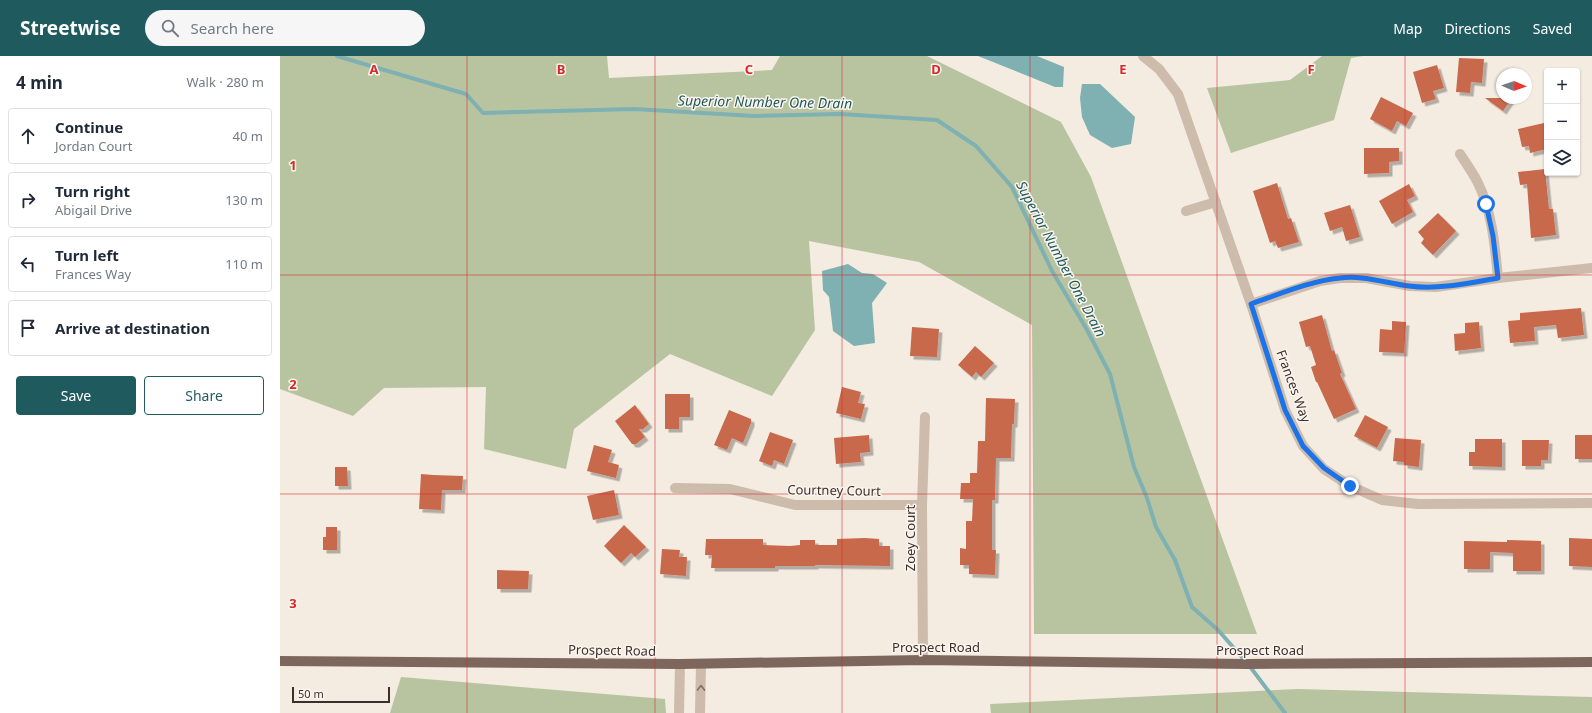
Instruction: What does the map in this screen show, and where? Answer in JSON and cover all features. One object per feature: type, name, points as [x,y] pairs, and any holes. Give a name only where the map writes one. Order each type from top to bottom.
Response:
[{"type":"main road","name":"Prospect Road","points":[[280,661],[680,664],[923,660],[1248,664],[1592,662]]},
{"type":"street","name":"Frances Way","points":[[1143,56],[1159,69],[1178,94],[1251,304],[1285,410],[1303,446],[1324,468],[1350,486],[1382,500],[1418,504],[1592,503]]},
{"type":"street","points":[[1460,154],[1478,183],[1486,204],[1493,236],[1498,278]]},
{"type":"street","points":[[1186,211],[1216,202]]},
{"type":"street","points":[[1251,304],[1320,281],[1340,278],[1366,278],[1410,286],[1436,287],[1498,278],[1592,268]]},
{"type":"street","name":"Zoey Court","points":[[923,660],[922,505],[925,417]]},
{"type":"street","name":"Courtney Court","points":[[676,488],[730,489],[795,505],[922,505]]},
{"type":"street","points":[[680,664],[680,713]]},
{"type":"street","points":[[700,713],[701,664]]},
{"type":"green space","points":[[280,56],[607,56],[609,78],[772,70],[780,56],[927,56],[1061,122],[1091,177],[1257,634],[1034,634],[1032,325],[919,262],[809,241],[815,330],[772,396],[670,354],[574,429],[566,469],[484,449],[486,387],[384,388],[353,416],[280,389]]},
{"type":"green space","points":[[1322,56],[1363,56],[1351,58],[1334,120],[1231,153],[1207,88],[1290,80]]},
{"type":"green space","points":[[401,677],[665,699],[666,713],[390,713]]},
{"type":"green space","points":[[1298,689],[1592,697],[1592,713],[991,713],[990,704]]},
{"type":"water","points":[[978,56],[1037,56],[1064,67],[1063,87],[1055,87]]},
{"type":"water","points":[[1082,84],[1100,84],[1135,117],[1131,144],[1112,148],[1090,135],[1082,117],[1080,98]]},
{"type":"water","points":[[848,264],[862,273],[873,274],[887,283],[872,303],[875,343],[854,346],[833,331],[829,297],[823,290],[822,271]]},
{"type":"building","points":[[1459,58],[1484,59],[1482,83],[1471,82],[1470,93],[1456,92]]},
{"type":"building","points":[[1437,65],[1444,88],[1433,91],[1436,99],[1422,103],[1413,72]]},
{"type":"building","points":[[1381,97],[1413,113],[1406,126],[1397,121],[1392,131],[1370,119]]},
{"type":"building","points":[[1485,98],[1496,98],[1496,104],[1508,104],[1503,111]]},
{"type":"building","points":[[1544,123],[1544,150],[1530,153],[1529,146],[1522,147],[1518,129]]},
{"type":"building","points":[[1364,148],[1399,148],[1399,161],[1389,162],[1389,173],[1364,174]]},
{"type":"building","points":[[1544,169],[1549,209],[1553,209],[1556,235],[1531,238],[1527,184],[1520,185],[1518,172]]},
{"type":"building","points":[[1277,183],[1288,219],[1291,218],[1299,242],[1278,248],[1275,241],[1270,243],[1253,191]]},
{"type":"building","points":[[1409,184],[1415,196],[1407,200],[1413,212],[1392,224],[1379,201]]},
{"type":"building","points":[[1350,205],[1360,237],[1346,241],[1342,227],[1330,231],[1324,213]]},
{"type":"building","points":[[1438,213],[1456,231],[1433,255],[1421,243],[1424,239],[1418,232]]},
{"type":"building","points":[[1581,308],[1584,335],[1558,338],[1556,325],[1534,327],[1535,341],[1510,343],[1508,321],[1520,320],[1520,313]]},
{"type":"building","points":[[1322,315],[1332,351],[1334,350],[1342,373],[1340,374],[1356,409],[1334,419],[1316,382],[1311,367],[1316,365],[1310,346],[1306,347],[1299,322]]},
{"type":"building","points":[[1392,321],[1406,322],[1404,353],[1379,352],[1380,329],[1392,330]]},
{"type":"building","points":[[1479,322],[1481,348],[1455,351],[1454,334],[1465,333],[1465,323]]},
{"type":"building","points":[[912,327],[939,329],[937,357],[910,356]]},
{"type":"building","points":[[975,346],[994,363],[981,377],[976,372],[972,377],[958,365]]},
{"type":"building","points":[[842,387],[861,392],[858,403],[865,404],[861,419],[836,413]]},
{"type":"building","points":[[665,394],[690,394],[690,417],[679,417],[679,429],[665,429]]},
{"type":"building","points":[[986,398],[1015,399],[1014,424],[1012,424],[1011,458],[996,458],[995,500],[992,500],[992,550],[996,550],[995,575],[969,574],[969,565],[960,565],[960,548],[966,549],[966,521],[972,521],[973,499],[960,499],[961,483],[970,483],[970,473],[977,473],[978,441],[985,441]]},
{"type":"building","points":[[635,405],[649,424],[643,429],[639,429],[645,437],[636,444],[632,444],[615,421]]},
{"type":"building","points":[[729,410],[751,419],[751,423],[743,443],[732,438],[727,450],[714,445]]},
{"type":"building","points":[[1365,415],[1388,427],[1377,448],[1354,436]]},
{"type":"building","points":[[770,432],[793,440],[784,464],[774,460],[772,466],[759,461]]},
{"type":"building","points":[[869,435],[870,452],[860,453],[861,462],[836,464],[834,438]]},
{"type":"building","points":[[1575,435],[1592,435],[1592,459],[1575,459]]},
{"type":"building","points":[[1395,438],[1421,440],[1419,467],[1404,465],[1404,462],[1393,461]]},
{"type":"building","points":[[1475,439],[1502,439],[1502,467],[1469,466],[1469,452],[1475,452]]},
{"type":"building","points":[[1522,440],[1549,440],[1548,460],[1541,460],[1541,466],[1522,466]]},
{"type":"building","points":[[594,445],[612,450],[608,462],[619,465],[616,478],[587,471]]},
{"type":"building","points":[[335,467],[347,467],[348,486],[335,486]]},
{"type":"building","points":[[421,474],[463,476],[462,490],[442,490],[441,510],[419,509]]},
{"type":"building","points":[[614,490],[619,515],[593,520],[587,496]]},
{"type":"building","points":[[624,525],[646,547],[635,557],[631,553],[621,563],[604,546]]},
{"type":"building","points":[[326,527],[337,527],[337,550],[323,550],[323,537],[326,537]]},
{"type":"building","points":[[1569,538],[1592,539],[1592,567],[1569,566]]},
{"type":"building","points":[[706,539],[763,539],[763,545],[790,546],[800,545],[800,540],[815,540],[815,545],[837,545],[837,539],[879,539],[879,546],[890,546],[890,566],[815,565],[775,566],[775,568],[711,568],[712,555],[705,555]]},
{"type":"building","points":[[1507,540],[1541,541],[1541,571],[1513,571],[1513,553],[1490,552],[1490,569],[1464,569],[1464,541],[1507,542]]},
{"type":"building","points":[[662,549],[680,550],[679,557],[687,557],[686,576],[660,574]]},
{"type":"building","points":[[497,570],[529,571],[528,589],[497,589]]},
{"type":"waterway","name":"Superior Number One Drain","points":[[337,56],[466,94],[483,113],[634,109],[754,116],[840,114],[937,120],[976,146],[1012,187],[1052,271],[1086,328],[1110,374],[1134,467],[1147,498],[1156,527],[1175,560],[1192,607],[1218,630],[1248,664],[1285,713]]},
{"type":"route","points":[[1350,486],[1324,468],[1303,446],[1285,410],[1251,304],[1320,281],[1340,278],[1366,278],[1410,286],[1436,287],[1498,278],[1493,236],[1486,204]]}]
